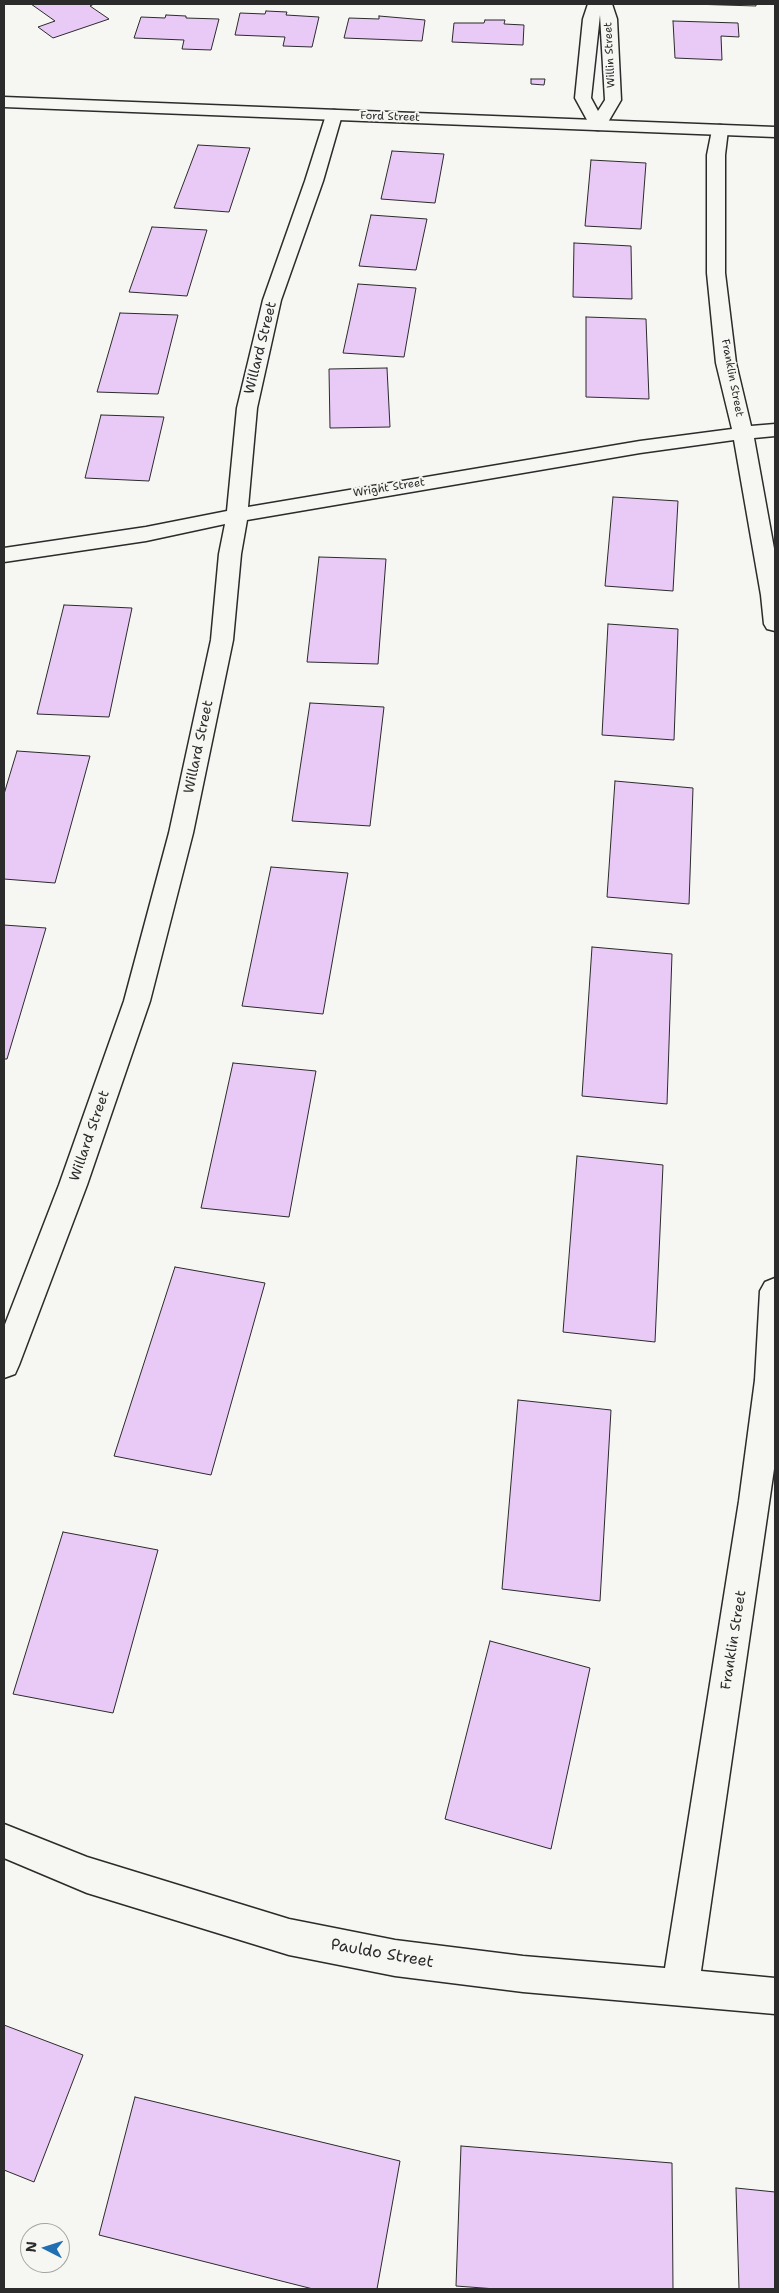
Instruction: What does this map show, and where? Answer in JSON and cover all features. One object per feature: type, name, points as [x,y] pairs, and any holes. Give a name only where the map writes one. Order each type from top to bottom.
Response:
[{"type":"street","name":"Willin Street","points":[[596,4],[591,19],[582,98],[598,125],[613,100],[609,19],[604,4]]},
{"type":"street","name":"Ford Street","points":[[4,102],[775,132]]},
{"type":"street","name":"Willard Street","points":[[4,1365],[73,1185],[136,1001],[181,833],[222,640],[230,554],[238,515],[241,458],[247,408],[272,300],[314,181],[334,115]]},
{"type":"street","name":"Franklin Street","points":[[720,130],[716,155],[716,273],[726,364],[743,433],[772,595],[775,624]]},
{"type":"street","name":"Wright Street","points":[[4,555],[137,536],[238,515],[398,486],[743,433],[775,430]]},
{"type":"street","name":"Franklin Street","points":[[680,1988],[756,1501],[770,1380],[775,1291]]},
{"type":"street","name":"Pauldo Street","points":[[4,1841],[87,1875],[289,1937],[395,1958],[523,1974],[775,1996]]},
{"type":"building","points":[[31,4],[94,4],[90,6],[109,19],[53,38],[38,27],[55,21]]},
{"type":"building","points":[[691,4],[756,4],[756,6]]},
{"type":"building","points":[[266,11],[287,12],[286,15],[319,17],[312,47],[283,46],[285,37],[235,35],[240,13],[265,14]]},
{"type":"building","points":[[166,15],[219,19],[211,50],[182,49],[184,40],[134,38],[141,17],[165,18]]},
{"type":"building","points":[[379,16],[425,20],[422,41],[344,38],[349,18],[379,19]]},
{"type":"building","points":[[485,20],[505,20],[504,24],[524,25],[523,45],[452,42],[454,23],[484,23]]},
{"type":"building","points":[[673,21],[738,23],[739,37],[721,36],[722,60],[675,58]]},
{"type":"building","points":[[531,79],[545,79],[544,85],[531,84]]},
{"type":"building","points":[[198,145],[250,148],[229,212],[174,208]]},
{"type":"building","points":[[392,151],[444,154],[435,203],[381,199]]},
{"type":"building","points":[[591,160],[646,163],[641,229],[585,226]]},
{"type":"building","points":[[371,215],[427,219],[416,270],[359,266]]},
{"type":"building","points":[[152,227],[207,230],[187,296],[129,292]]},
{"type":"building","points":[[574,243],[631,246],[632,299],[573,297]]},
{"type":"building","points":[[358,284],[416,288],[404,357],[343,353]]},
{"type":"building","points":[[120,313],[178,315],[158,394],[97,392]]},
{"type":"building","points":[[586,317],[646,319],[649,399],[586,397]]},
{"type":"building","points":[[387,368],[390,427],[330,428],[329,369]]},
{"type":"building","points":[[101,415],[164,417],[149,481],[85,478]]},
{"type":"building","points":[[613,497],[678,501],[673,591],[605,586]]},
{"type":"building","points":[[319,557],[386,559],[378,664],[307,662]]},
{"type":"building","points":[[64,605],[132,608],[109,717],[37,714]]},
{"type":"building","points":[[608,624],[678,629],[674,740],[602,735]]},
{"type":"building","points":[[310,703],[384,707],[370,826],[292,821]]},
{"type":"building","points":[[17,751],[90,756],[55,883],[4,879],[4,794]]},
{"type":"building","points":[[615,781],[693,788],[689,904],[607,897]]},
{"type":"building","points":[[271,867],[348,873],[323,1014],[242,1006]]},
{"type":"building","points":[[4,925],[46,928],[7,1059],[4,1059]]},
{"type":"building","points":[[592,947],[672,954],[667,1104],[582,1096]]},
{"type":"building","points":[[233,1063],[316,1071],[289,1217],[201,1208]]},
{"type":"building","points":[[577,1156],[663,1165],[655,1342],[563,1332]]},
{"type":"building","points":[[175,1267],[265,1283],[211,1475],[114,1456]]},
{"type":"building","points":[[518,1400],[611,1410],[600,1601],[502,1589]]},
{"type":"building","points":[[63,1532],[158,1550],[113,1713],[13,1694]]},
{"type":"building","points":[[490,1641],[590,1668],[551,1849],[445,1819]]},
{"type":"building","points":[[4,2025],[83,2055],[34,2182],[4,2170]]},
{"type":"building","points":[[135,2097],[400,2161],[377,2289],[313,2289],[99,2235]]},
{"type":"building","points":[[461,2146],[672,2163],[673,2289],[496,2289],[456,2286]]},
{"type":"building","points":[[736,2188],[775,2192],[775,2289],[739,2289]]}]
